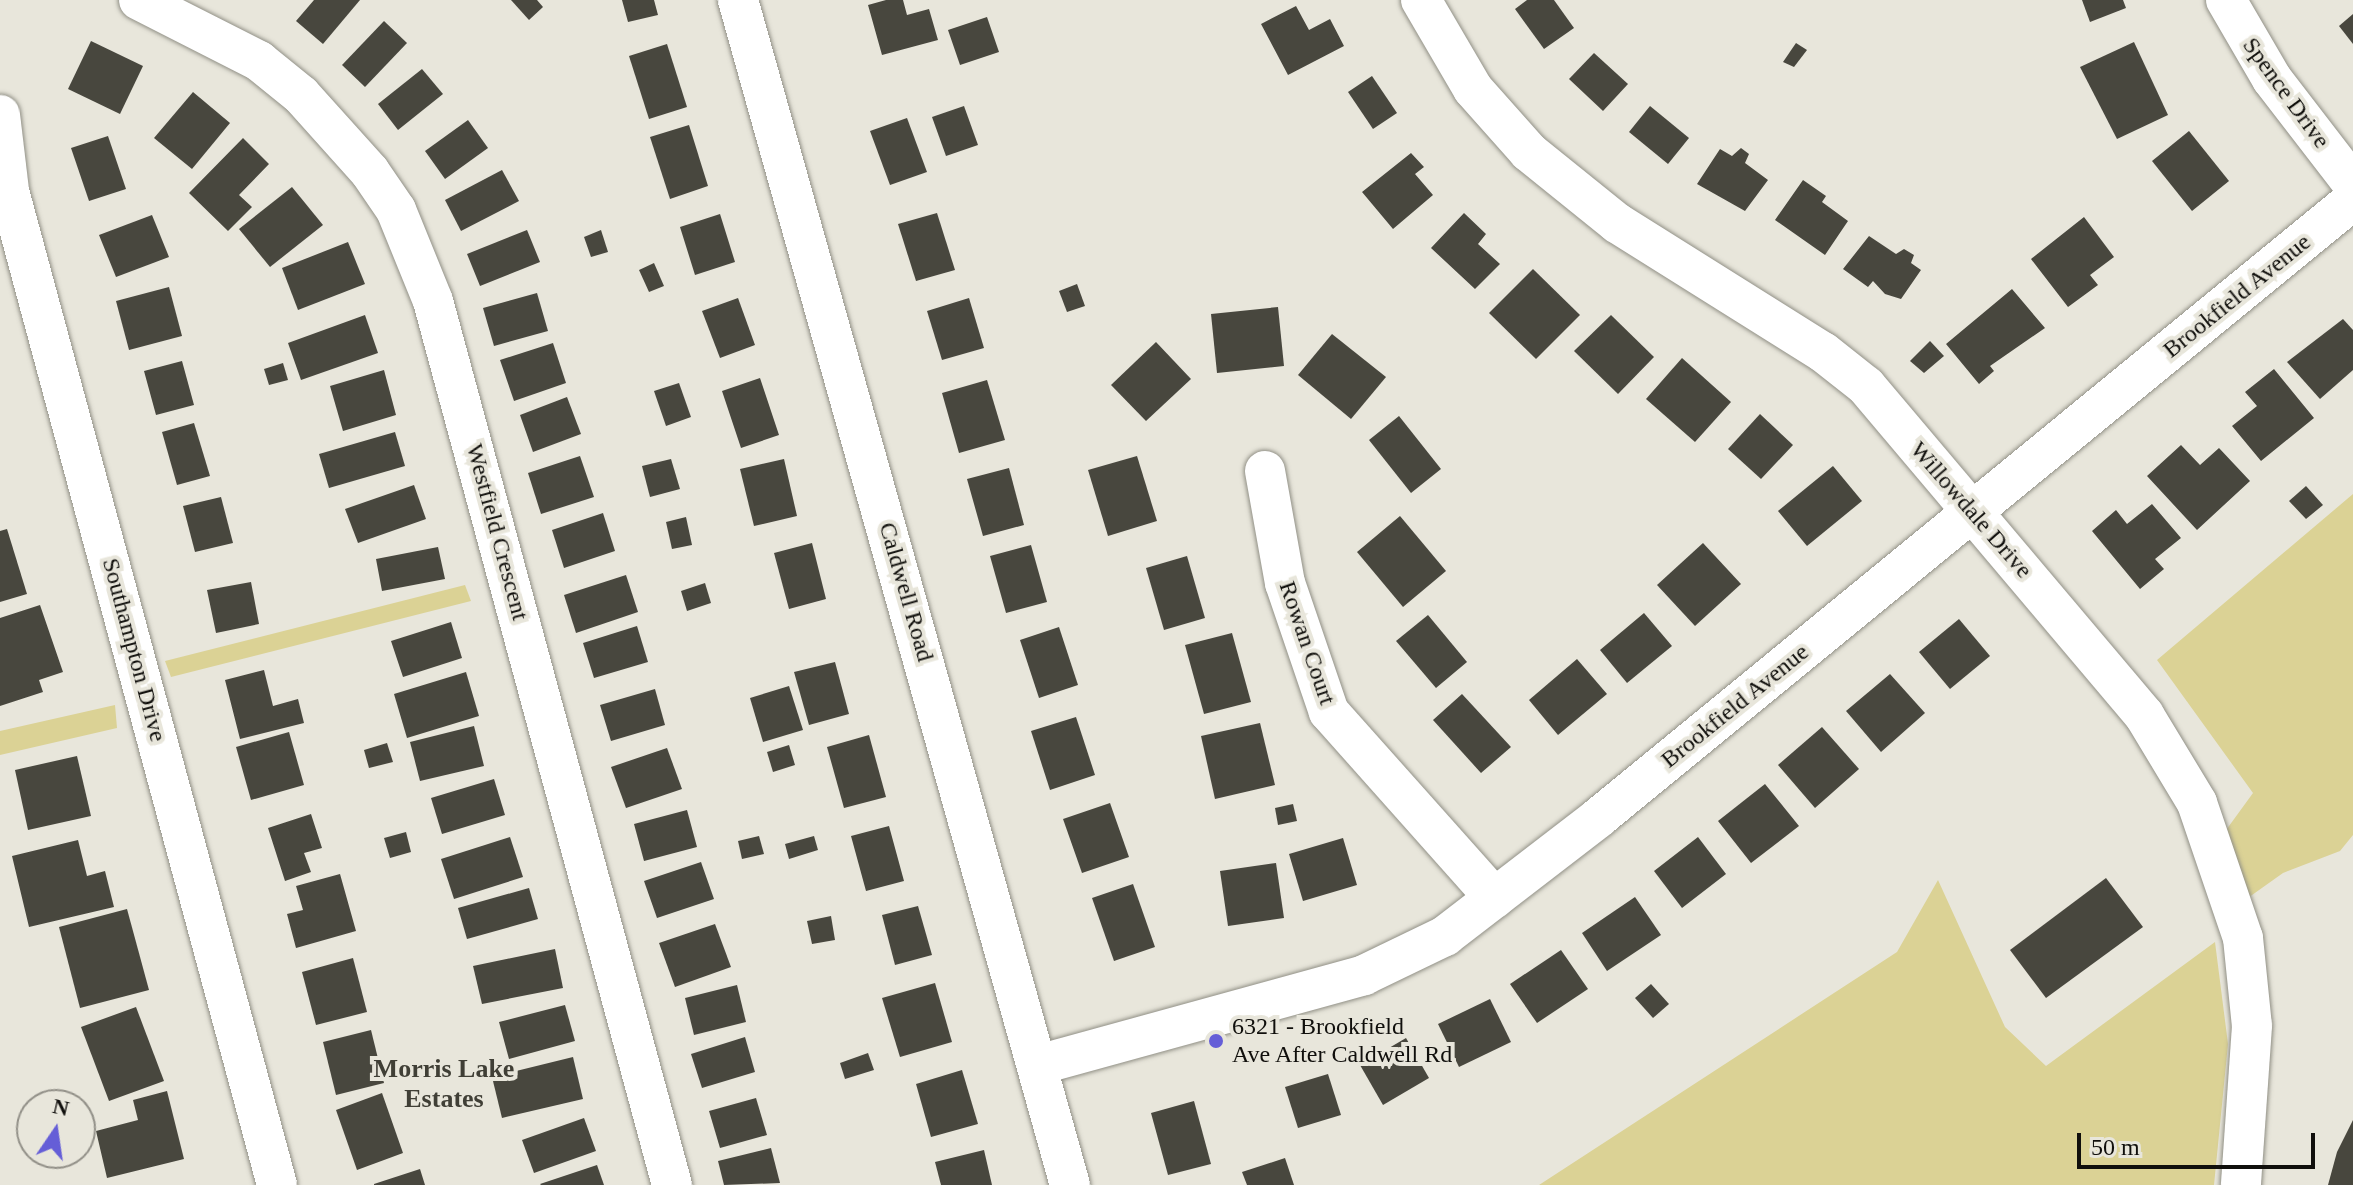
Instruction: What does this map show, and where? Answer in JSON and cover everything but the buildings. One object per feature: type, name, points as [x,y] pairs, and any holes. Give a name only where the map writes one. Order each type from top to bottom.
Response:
[{"type":"street","name":"Westfield Crescent","points":[[139,0],[259,61],[301,95],[370,172],[396,210],[433,301],[672,1185]]},
{"type":"street","name":"Caldwell Road","points":[[738,0],[1070,1185]]},
{"type":"street","name":"Willowdale Drive","points":[[1421,0],[1473,89],[1529,152],[1617,223],[1823,352],[1866,386],[1971,513],[2109,668],[2197,803],[2243,938],[2252,1026],[2241,1185]]},
{"type":"street","name":"Spence Drive","points":[[2226,0],[2272,79],[2353,184]]},
{"type":"street","name":"Southampton Drive","points":[[0,115],[9,191],[277,1185]]},
{"type":"street","name":"Brookfield Avenue","points":[[1038,1065],[1364,975],[1417,953],[1495,898],[2353,200]]},
{"type":"street","name":"Rowan Court","points":[[1265,471],[1285,583],[1329,712],[1495,898]]},
{"type":"shaded area","points":[[2353,494],[2353,835],[2340,851],[2283,873],[2245,900],[2213,848],[2253,793],[2157,660]]},
{"type":"shaded area","points":[[465,585],[471,601],[171,677],[165,661]]},
{"type":"shaded area","points":[[115,705],[117,728],[0,755],[0,731]]},
{"type":"shaded area","points":[[1938,880],[2005,1027],[2046,1066],[2215,942],[2228,1044],[2214,1185],[1539,1185],[1897,952]]},
{"type":"place","name":"6321 - Brookfield Ave After Caldwell Rd","points":[[1216,1041]]},
{"type":"district","name":"Morris Lake Estates","points":[[444,1084]]}]
